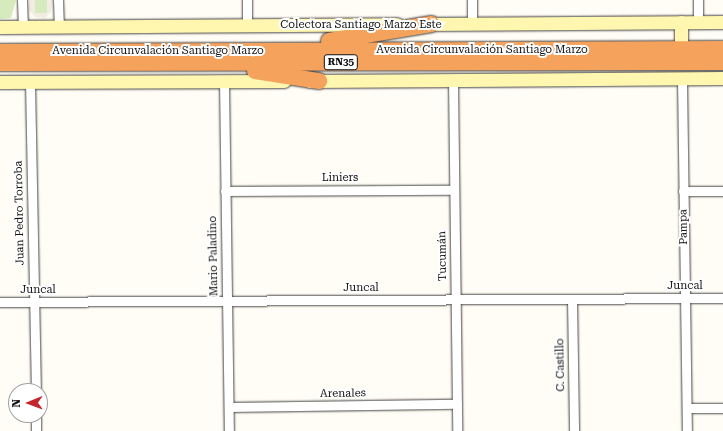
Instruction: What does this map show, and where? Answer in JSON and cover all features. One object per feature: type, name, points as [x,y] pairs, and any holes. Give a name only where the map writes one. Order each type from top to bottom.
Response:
[{"type":"highway","points":[[155,51],[239,41],[344,40],[432,24]]},
{"type":"highway","name":"Avenida Circunvalación Santiago Marzo","points":[[0,63],[114,63],[681,55],[723,49]]},
{"type":"highway","name":"Avenida Circunvalación Santiago Marzo","points":[[0,52],[155,51],[681,55],[723,62]]},
{"type":"highway","points":[[114,63],[170,72],[263,72],[319,81]]},
{"type":"street","points":[[22,0],[22,27]]},
{"type":"street","points":[[58,0],[59,27]]},
{"type":"street","points":[[246,0],[247,25]]},
{"type":"street","points":[[472,0],[472,24]]},
{"type":"street","points":[[698,0],[698,22]]},
{"type":"street","name":"Pampa","points":[[681,22],[687,431]]},
{"type":"street","name":"Colectora Santiago Marzo Este","points":[[0,27],[723,22]]},
{"type":"street","points":[[0,82],[723,78]]},
{"type":"street","name":"Tucumán","points":[[453,80],[457,431]]},
{"type":"street","name":"Mario Paladino","points":[[224,81],[229,431]]},
{"type":"street","name":"Juan Pedro Torroba","points":[[30,82],[36,383]]},
{"type":"street","name":"Liniers","points":[[225,191],[454,190]]},
{"type":"street","points":[[683,191],[723,191]]},
{"type":"street","name":"Juncal","points":[[0,302],[227,302],[723,298]]},
{"type":"street","name":"C. Castillo","points":[[572,299],[574,431]]},
{"type":"street","name":"Arenales","points":[[229,407],[457,404]]},
{"type":"street","points":[[686,408],[723,408]]},
{"type":"green space","points":[[0,0],[16,0],[11,18],[0,19]]},
{"type":"green space","points":[[35,0],[47,0],[47,13],[35,13]]},
{"type":"shaded area","points":[[29,0],[35,0],[35,13],[47,13],[47,0],[53,0],[51,12],[45,18],[35,17],[29,10]]}]
